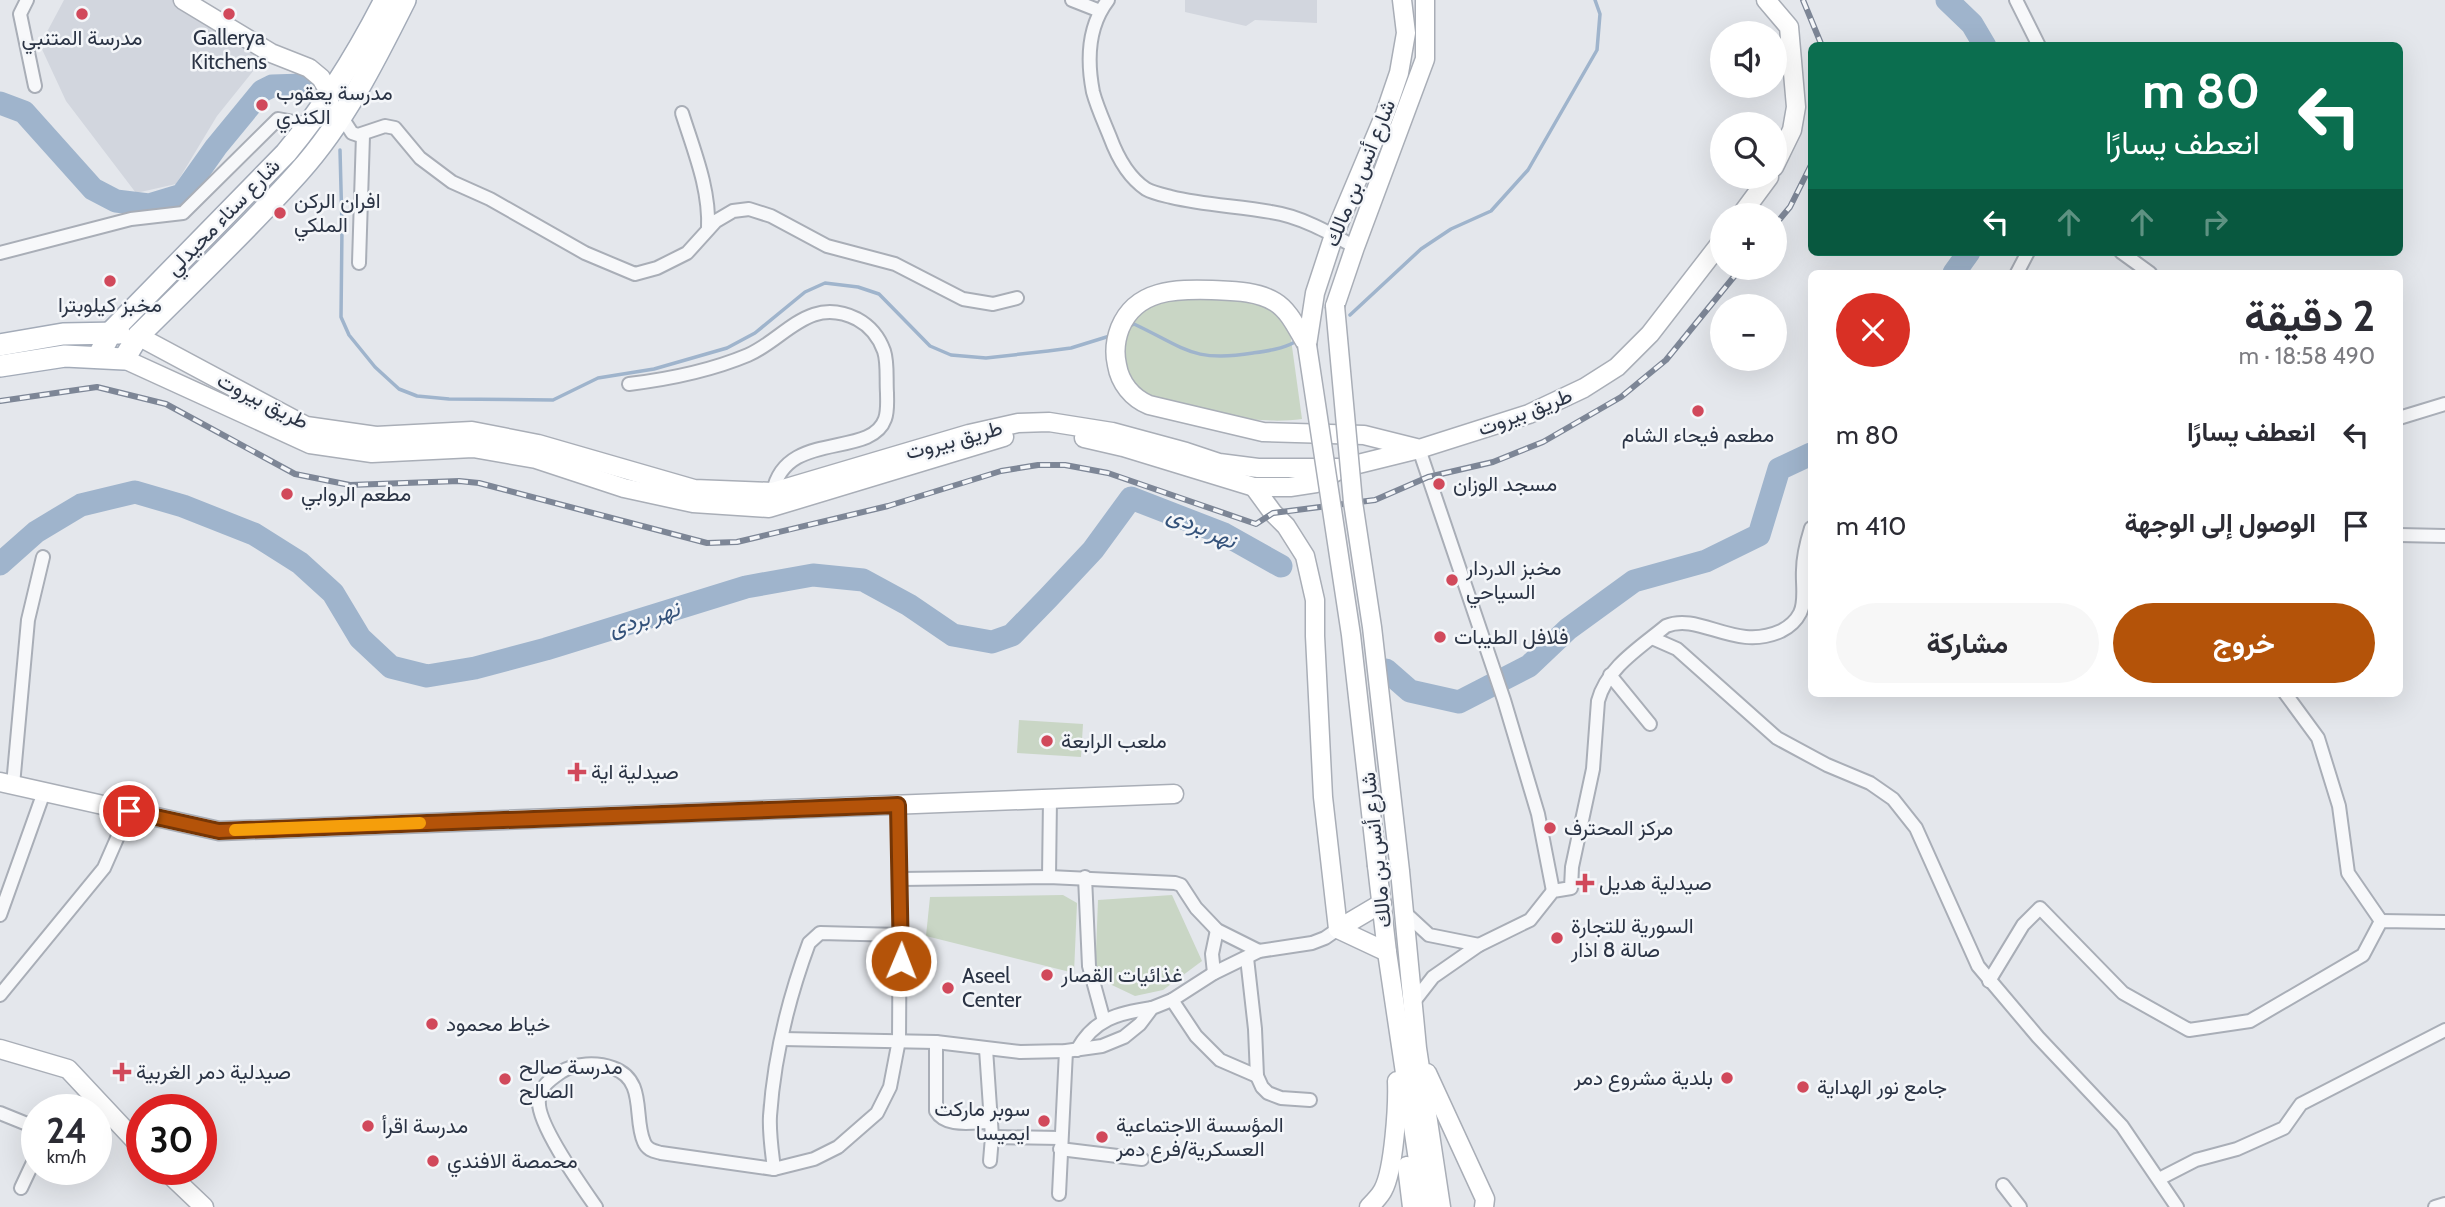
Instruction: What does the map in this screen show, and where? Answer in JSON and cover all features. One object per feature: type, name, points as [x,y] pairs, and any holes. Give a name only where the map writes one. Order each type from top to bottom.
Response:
[{"type":"main road","name":"شارع سناء محيدلي","points":[[98,357],[111,332],[286,153],[310,125],[334,108],[385,0]]},
{"type":"main road","points":[[0,366],[65,356],[124,359],[138,337],[300,171],[334,108],[377,57],[405,0]]},
{"type":"main road","points":[[0,345],[63,334],[111,332],[138,337]]},
{"type":"street","points":[[27,0],[20,14],[35,86]]},
{"type":"street","points":[[183,0],[271,52],[309,68],[321,78],[334,108],[352,133],[363,135],[385,126],[395,128],[421,158],[452,182],[490,199],[585,253],[635,274],[657,268],[687,253],[708,229],[740,209],[759,211],[827,246],[895,264],[962,299],[993,304],[1017,298]]},
{"type":"street","points":[[1072,0],[1104,5],[1092,38],[1090,58],[1095,97],[1116,153],[1137,181],[1157,193],[1193,202],[1274,212],[1334,235],[1354,247]]},
{"type":"street","name":"شارع أنس بن مالك","points":[[1402,0],[1406,33],[1399,73],[1385,114],[1334,235],[1315,293],[1307,345],[1351,635],[1394,1004],[1428,1205]]},
{"type":"street","name":"شارع أنس بن مالك","points":[[1425,0],[1425,59],[1354,247],[1335,306],[1353,502],[1372,626],[1400,871],[1417,1048],[1428,1205]]},
{"type":"street","points":[[1766,0],[1789,27],[1796,107],[1792,130],[1787,140]]},
{"type":"street","points":[[2016,0],[2037,42]]},
{"type":"street","points":[[682,113],[706,192],[708,229]]},
{"type":"street","points":[[0,253],[131,219],[183,213],[278,119],[310,125]]},
{"type":"street","points":[[359,263],[363,135]]},
{"type":"street","name":"طريق بيروت","points":[[138,337],[306,426],[376,436],[472,431],[538,444],[694,489],[773,492],[969,434],[1018,424],[1049,422],[1112,432],[1219,463],[1258,468],[1342,468],[1419,449],[1555,403],[1617,367],[1650,334],[1710,256]]},
{"type":"street","points":[[2126,256],[2146,270]]},
{"type":"street","points":[[1307,345],[1287,313],[1277,303],[1248,293],[1182,289],[1151,295],[1129,312],[1116,338],[1116,362],[1126,387],[1140,402],[1149,405],[1263,432],[1364,435],[1419,449],[1504,700],[1538,814],[1553,891]]},
{"type":"street","points":[[629,384],[691,373],[727,363],[758,350],[786,328],[810,316],[838,314],[864,323],[881,342],[885,355],[887,410],[881,427],[867,436],[795,458],[777,476],[773,492]]},
{"type":"street","points":[[124,359],[310,444],[372,453],[473,448],[536,459],[624,488],[694,503],[769,508],[993,440],[1020,434],[1050,432],[1123,447],[1254,487],[1290,487],[1316,483],[1342,468]]},
{"type":"street","points":[[2403,417],[2445,404]]},
{"type":"street","points":[[1254,487],[1286,526],[1305,556],[1315,600],[1323,797],[1338,929]]},
{"type":"street","points":[[2403,535],[2445,536]]},
{"type":"street","points":[[1412,1003],[1433,976],[1479,944],[1530,920],[1553,891],[1571,888],[1572,867],[1593,769],[1598,701],[1609,675],[1666,626],[1676,622],[1688,622],[1723,634],[1756,638],[1787,628],[1807,610],[1803,567],[1808,543]]},
{"type":"street","points":[[43,557],[27,620],[6,784],[219,831],[1174,794]]},
{"type":"street","points":[[1652,638],[1677,649],[1777,738],[1827,765],[1870,783],[1894,799],[1916,828],[1978,966],[2032,1030],[2122,1126],[2177,1207]]},
{"type":"street","points":[[1609,675],[1650,724]]},
{"type":"street","points":[[2288,697],[2318,738],[2339,806],[2348,873],[2381,921]]},
{"type":"street","points":[[0,915],[44,792]]},
{"type":"street","points":[[1049,877],[1050,799]]},
{"type":"street","points":[[596,1207],[544,1126],[538,1100],[546,1082],[568,1068],[592,1064],[614,1068],[628,1078],[636,1093],[643,1142],[649,1150],[661,1153],[774,1169],[814,1159],[838,1147],[877,1113],[890,1087],[899,1041],[901,935],[898,805]]},
{"type":"street","points":[[0,995],[104,868],[129,811]]},
{"type":"street","points":[[900,879],[1085,877],[1175,883],[1181,886],[1196,908],[1217,930],[1259,951]]},
{"type":"street","points":[[1085,877],[1089,966],[1104,1021]]},
{"type":"street","points":[[1059,1194],[1060,1143],[1071,1051],[1093,1027],[1104,1021],[1172,1000],[1214,973],[1259,951],[1312,943],[1325,938],[1382,903]]},
{"type":"street","points":[[1990,981],[2023,925],[2040,908],[2123,993],[2189,1030],[2250,1021],[2363,956],[2381,921]]},
{"type":"street","points":[[1403,911],[1429,935],[1479,944]]},
{"type":"street","points":[[2381,921],[2445,922]]},
{"type":"street","points":[[1338,929],[1387,953]]},
{"type":"street","points":[[1214,973],[1213,954],[1217,930]]},
{"type":"street","points":[[774,1169],[770,1118],[782,1039],[809,943],[820,933],[901,935]]},
{"type":"street","points":[[1247,958],[1257,1076],[1268,1093],[1281,1098],[1310,1100]]},
{"type":"street","points":[[1172,1000],[1196,1036],[1220,1060],[1257,1076]]},
{"type":"street","points":[[1369,1207],[1384,1189],[1394,1142],[1397,1086],[1394,1004]]},
{"type":"street","points":[[782,1039],[936,1042],[986,1049],[1071,1051],[1102,1046],[1124,1037],[1140,1024],[1152,1008]]},
{"type":"street","points":[[2159,1179],[2196,1160],[2237,1149],[2284,1128],[2301,1104],[2445,1030]]},
{"type":"street","points":[[936,1042],[936,1111],[940,1117],[948,1122],[991,1122]]},
{"type":"street","points":[[1417,1048],[1487,1204]]},
{"type":"street","points":[[0,1049],[68,1069],[126,1131]]},
{"type":"street","points":[[986,1049],[992,1137],[990,1161]]},
{"type":"street","points":[[1397,1086],[1428,1205]]},
{"type":"street","points":[[0,1113],[21,1122]]},
{"type":"street","points":[[992,1137],[1060,1143],[1142,1159]]},
{"type":"street","points":[[181,1185],[204,1207]]},
{"type":"street","points":[[2003,1185],[2020,1207]]},
{"type":"street","points":[[2435,1207],[2445,1204]]},
{"type":"shaded area","points":[[64,0],[174,0],[262,60],[217,116],[176,184],[136,193],[66,101],[40,45]]},
{"type":"shaded area","points":[[1185,0],[1317,0],[1317,23],[1255,20],[1246,26],[1185,12]]},
{"type":"green space","points":[[1172,297],[1245,299],[1277,314],[1290,332],[1302,419],[1264,420],[1226,415],[1152,397],[1143,391],[1126,367],[1126,338],[1140,312]]},
{"type":"green space","points":[[1019,720],[1083,724],[1081,757],[1017,753]]},
{"type":"green space","points":[[1063,895],[1077,903],[1074,973],[926,936],[930,897]]},
{"type":"green space","points":[[1172,895],[1202,961],[1163,990],[1135,996],[1095,977],[1098,900]]},
{"type":"waterway","points":[[1350,315],[1421,249],[1451,229],[1491,211],[1528,170],[1597,50],[1600,14],[1595,0]]},
{"type":"waterway","name":"نهر بردى","points":[[1947,0],[1972,24],[1983,42]]},
{"type":"waterway","points":[[0,103],[24,112],[93,189],[116,201],[149,205],[182,195],[216,147],[262,91],[272,86],[303,85]]},
{"type":"waterway","points":[[340,150],[341,317],[349,335],[375,367],[399,389],[417,396],[553,400],[598,378],[654,369],[727,348],[755,333],[805,292],[825,283],[858,287],[879,294],[930,346],[951,355],[986,358],[1048,351],[1071,348],[1113,335]]},
{"type":"waterway","name":"نهر بردى","points":[[1956,270],[1966,256]]},
{"type":"waterway","points":[[1128,327],[1134,324],[1202,355],[1233,356],[1295,342]]},
{"type":"waterway","name":"نهر بردى","points":[[1386,670],[1410,691],[1459,702],[1529,666],[1568,629],[1634,581],[1706,561],[1759,535],[1779,469],[1808,455]]},
{"type":"waterway","name":"نهر بردى","points":[[0,564],[36,532],[81,505],[135,492],[183,506],[254,534],[300,563],[333,593],[360,638],[391,667],[427,676],[475,668],[546,649],[746,587],[813,575],[863,580],[909,605],[953,635],[992,642],[1012,635],[1048,598],[1093,550],[1131,498],[1224,534],[1281,566]]},
{"type":"railway","points":[[1803,0],[1820,42]]},
{"type":"railway","points":[[1787,211],[1808,171]]},
{"type":"railway","points":[[0,401],[97,387],[166,404],[295,474],[350,485],[459,481],[479,483],[707,543],[737,542],[888,506],[1001,471],[1038,465],[1065,465],[1108,473],[1256,524],[1273,513],[1375,500],[1428,477],[1493,462],[1543,442],[1621,397],[1666,360],[1731,280]]},
{"type":"slow traffic","points":[[235,830],[420,823]]},
{"type":"place","name":"مدرسة المتنبي","points":[[82,14]]},
{"type":"place","name":"Gallerya Kitchens","points":[[229,14]]},
{"type":"place","name":"مدرسة يعقوب الكندي","points":[[262,105]]},
{"type":"place","name":"افران الركن الملكي","points":[[280,213]]},
{"type":"place","name":"مخبز كيلوبترا","points":[[110,281]]},
{"type":"place","name":"مطعم فيحاء الشام","points":[[1698,411]]},
{"type":"place","name":"مسجد الوزان","points":[[1439,484]]},
{"type":"place","name":"مطعم الروابي","points":[[287,494]]},
{"type":"place","name":"مخبز الدردار السياحي","points":[[1452,580]]},
{"type":"place","name":"فلافل الطيبات","points":[[1440,637]]},
{"type":"place","name":"ملعب الرابعة","points":[[1047,741]]},
{"type":"place","name":"صيدلية اية","points":[[577,772]]},
{"type":"place","name":"مركز المحترف","points":[[1550,828]]},
{"type":"place","name":"صيدلية هديل","points":[[1585,883]]},
{"type":"place","name":"السورية للتجارة صالة 8 اذار","points":[[1557,938]]},
{"type":"place","name":"غذائيات القصار","points":[[1047,975]]},
{"type":"place","name":"Aseel Center","points":[[948,988]]},
{"type":"place","name":"خياط محمود","points":[[432,1024]]},
{"type":"place","name":"صيدلية دمر الغربية","points":[[122,1072]]},
{"type":"place","name":"بلدية مشروع دمر","points":[[1727,1078]]},
{"type":"place","name":"مدرسة صالح الصالح","points":[[505,1079]]},
{"type":"place","name":"جامع نور الهداية","points":[[1803,1087]]},
{"type":"place","name":"سوبر ماركت ايميسا","points":[[1044,1121]]},
{"type":"place","name":"مدرسة اقرأ","points":[[368,1126]]},
{"type":"place","name":"المؤسسة الاجتماعية العسكرية/فرع دمر","points":[[1102,1137]]},
{"type":"place","name":"محمصة الافندي","points":[[433,1161]]},
{"type":"route","points":[[129,811],[219,831],[898,805],[901,961]]}]
